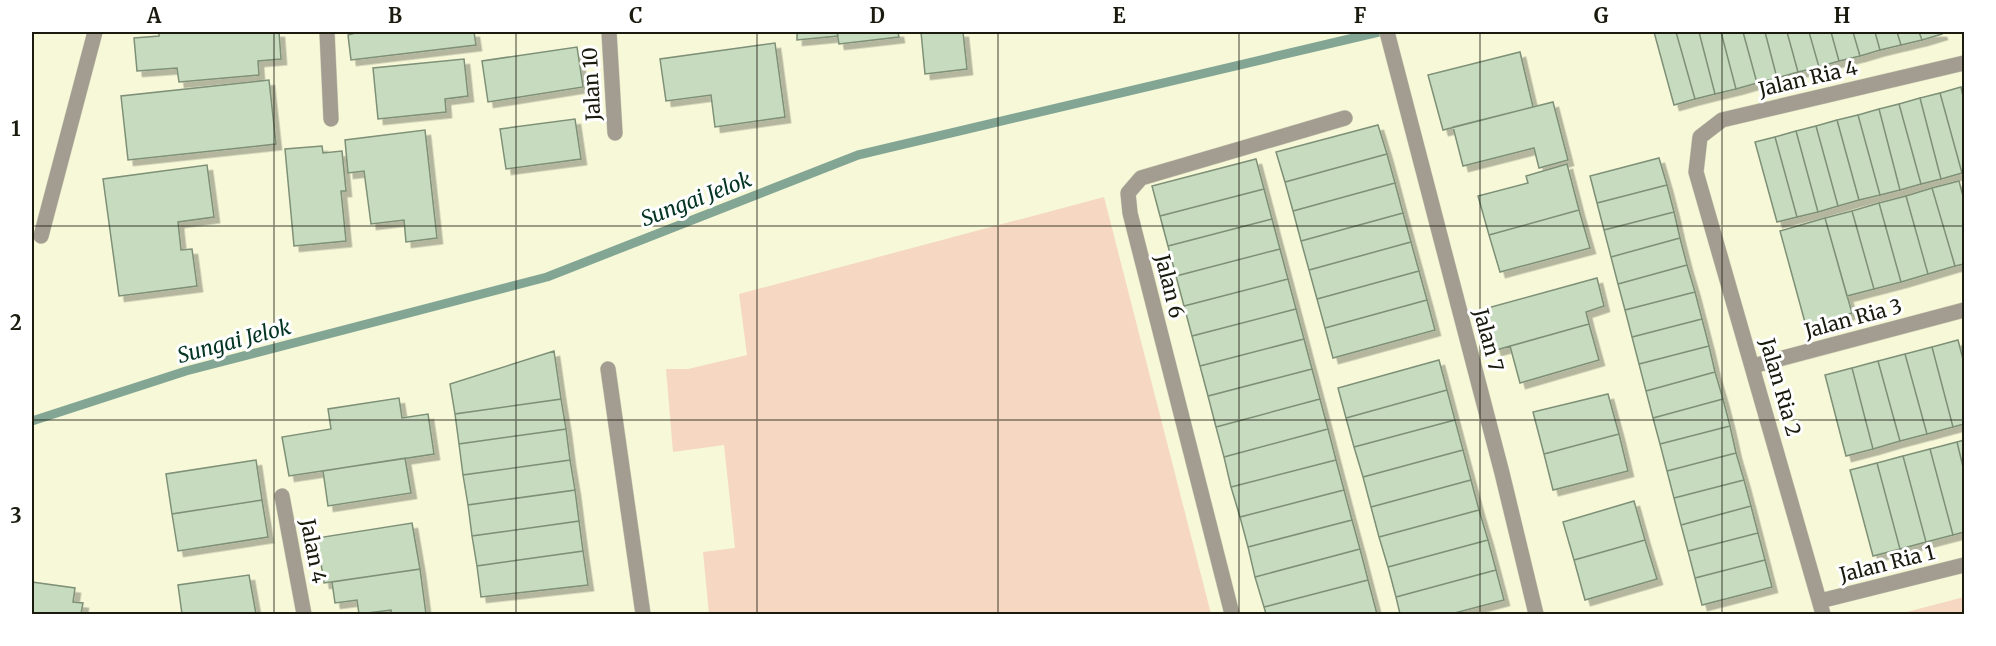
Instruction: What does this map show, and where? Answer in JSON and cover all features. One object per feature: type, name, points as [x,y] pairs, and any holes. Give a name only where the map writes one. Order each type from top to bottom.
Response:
[{"type":"street","points":[[41,236],[95,32]]},
{"type":"street","points":[[327,32],[331,119]]},
{"type":"street","name":"Jalan 10","points":[[609,32],[615,134]]},
{"type":"street","name":"Jalan 7","points":[[1387,32],[1499,462],[1536,615]]},
{"type":"street","name":"Jalan Ria 4","points":[[1696,172],[1700,136],[1722,120],[1965,63]]},
{"type":"street","name":"Jalan 6","points":[[1232,615],[1130,213],[1128,193],[1141,178],[1345,118]]},
{"type":"street","name":"Jalan Ria 2","points":[[1696,172],[1821,608]]},
{"type":"street","name":"Jalan Ria 3","points":[[1753,366],[1965,310]]},
{"type":"street","points":[[608,369],[643,615]]},
{"type":"street","name":"Jalan 4","points":[[282,496],[304,615]]},
{"type":"street","name":"Jalan Ria 1","points":[[1821,608],[1965,565]]},
{"type":"shaded area","points":[[1104,197],[1211,614],[709,614],[703,552],[735,548],[724,445],[673,452],[666,369],[688,369],[747,355],[739,294]]},
{"type":"shaded area","points":[[1964,597],[1964,614],[1899,614]]},
{"type":"building","points":[[159,32],[279,32],[281,59],[258,61],[259,75],[179,82],[177,68],[137,71],[134,38],[159,36]]},
{"type":"building","points":[[359,32],[474,32],[476,45],[351,60],[348,35]]},
{"type":"building","points":[[797,32],[837,32],[838,36],[797,40]]},
{"type":"building","points":[[837,32],[898,32],[899,37],[839,44]]},
{"type":"building","points":[[921,32],[963,32],[967,69],[925,74]]},
{"type":"building","points":[[1654,32],[1676,32],[1695,99],[1674,105]]},
{"type":"building","points":[[1676,32],[1699,32],[1715,94],[1695,99]]},
{"type":"building","points":[[1699,32],[1721,32],[1736,89],[1715,94]]},
{"type":"building","points":[[1721,32],[1743,32],[1757,83],[1736,89]]},
{"type":"building","points":[[1743,32],[1765,32],[1777,78],[1757,83]]},
{"type":"building","points":[[1765,32],[1787,32],[1798,72],[1777,78]]},
{"type":"building","points":[[1787,32],[1809,32],[1819,67],[1798,72]]},
{"type":"building","points":[[1809,32],[1831,32],[1839,61],[1819,67]]},
{"type":"building","points":[[1831,32],[1853,32],[1860,56],[1839,61]]},
{"type":"building","points":[[1853,32],[1875,32],[1880,50],[1860,56]]},
{"type":"building","points":[[1875,32],[1897,32],[1901,45],[1880,50]]},
{"type":"building","points":[[1897,32],[1919,32],[1922,40],[1901,45]]},
{"type":"building","points":[[1919,32],[1941,32],[1942,34],[1922,40]]},
{"type":"building","points":[[775,43],[785,117],[715,127],[711,95],[666,101],[660,59]]},
{"type":"building","points":[[577,47],[583,87],[488,102],[482,61]]},
{"type":"building","points":[[1520,52],[1533,107],[1443,130],[1428,75]]},
{"type":"building","points":[[464,59],[468,96],[445,99],[446,112],[378,119],[373,68]]},
{"type":"building","points":[[269,80],[276,144],[128,160],[121,96]]},
{"type":"building","points":[[1961,87],[1964,101],[1964,172],[1962,173],[1940,93]]},
{"type":"building","points":[[1940,93],[1962,173],[1941,179],[1920,98]]},
{"type":"building","points":[[1920,98],[1941,179],[1921,184],[1899,104]]},
{"type":"building","points":[[1553,102],[1568,160],[1539,168],[1534,148],[1463,166],[1453,127]]},
{"type":"building","points":[[1899,104],[1921,184],[1900,190],[1879,109]]},
{"type":"building","points":[[1879,109],[1900,190],[1880,195],[1858,115]]},
{"type":"building","points":[[1858,115],[1880,195],[1859,200],[1837,120]]},
{"type":"building","points":[[575,119],[581,159],[506,169],[500,129]]},
{"type":"building","points":[[1837,120],[1859,200],[1838,206],[1816,126]]},
{"type":"building","points":[[1378,125],[1387,154],[1285,182],[1276,152]]},
{"type":"building","points":[[1816,126],[1838,206],[1818,212],[1796,131]]},
{"type":"building","points":[[425,130],[437,238],[406,242],[404,220],[371,224],[364,171],[348,173],[345,140]]},
{"type":"building","points":[[1796,131],[1818,212],[1797,217],[1775,137]]},
{"type":"building","points":[[1775,137],[1797,217],[1777,222],[1755,142]]},
{"type":"building","points":[[322,146],[323,153],[342,151],[346,191],[341,191],[346,241],[294,246],[285,149]]},
{"type":"building","points":[[1387,154],[1395,183],[1293,211],[1285,182]]},
{"type":"building","points":[[1659,158],[1667,185],[1597,203],[1590,176]]},
{"type":"building","points":[[1256,159],[1264,189],[1160,216],[1152,186]]},
{"type":"building","points":[[1567,164],[1579,210],[1489,235],[1478,196],[1528,183],[1526,176]]},
{"type":"building","points":[[207,165],[214,217],[178,222],[181,250],[192,249],[197,286],[119,296],[103,179]]},
{"type":"building","points":[[1959,181],[1964,200],[1964,264],[1955,266],[1932,188]]},
{"type":"building","points":[[1395,183],[1403,213],[1301,241],[1293,211]]},
{"type":"building","points":[[1667,185],[1674,212],[1604,230],[1597,203]]},
{"type":"building","points":[[1932,188],[1955,266],[1928,274],[1906,196]]},
{"type":"building","points":[[1264,189],[1272,219],[1168,246],[1160,216]]},
{"type":"building","points":[[1906,196],[1928,274],[1901,282],[1879,203]]},
{"type":"building","points":[[1879,203],[1901,282],[1874,289],[1852,211]]},
{"type":"building","points":[[1579,210],[1590,248],[1500,272],[1489,235]]},
{"type":"building","points":[[1852,211],[1874,289],[1847,296],[1825,218]]},
{"type":"building","points":[[1674,212],[1680,238],[1611,257],[1604,230]]},
{"type":"building","points":[[1403,213],[1411,242],[1309,270],[1301,241]]},
{"type":"building","points":[[1825,218],[1852,313],[1806,326],[1780,231]]},
{"type":"building","points":[[1272,219],[1280,249],[1176,276],[1168,246]]},
{"type":"building","points":[[1680,238],[1687,265],[1618,284],[1611,257]]},
{"type":"building","points":[[1411,242],[1419,271],[1317,299],[1309,270]]},
{"type":"building","points":[[1280,249],[1288,279],[1184,306],[1176,276]]},
{"type":"building","points":[[1687,265],[1695,292],[1625,310],[1618,284]]},
{"type":"building","points":[[1419,271],[1427,300],[1325,328],[1317,299]]},
{"type":"building","points":[[1597,278],[1604,306],[1586,312],[1589,324],[1496,350],[1484,309]]},
{"type":"building","points":[[1288,279],[1296,309],[1192,336],[1184,306]]},
{"type":"building","points":[[1695,292],[1702,319],[1632,337],[1625,310]]},
{"type":"building","points":[[1427,300],[1435,330],[1333,358],[1325,328]]},
{"type":"building","points":[[1296,309],[1304,339],[1200,366],[1192,336]]},
{"type":"building","points":[[1702,319],[1709,346],[1639,364],[1632,337]]},
{"type":"building","points":[[1589,324],[1599,360],[1520,383],[1510,346]]},
{"type":"building","points":[[1304,339],[1312,369],[1208,396],[1200,366]]},
{"type":"building","points":[[1958,340],[1964,363],[1964,424],[1953,427],[1932,347]]},
{"type":"building","points":[[1709,346],[1715,372],[1646,391],[1639,364]]},
{"type":"building","points":[[1932,347],[1953,427],[1927,434],[1905,354]]},
{"type":"building","points":[[554,351],[561,399],[455,414],[450,384]]},
{"type":"building","points":[[1905,354],[1927,434],[1900,441],[1878,361]]},
{"type":"building","points":[[1439,360],[1447,390],[1346,418],[1338,388]]},
{"type":"building","points":[[1878,361],[1900,441],[1873,449],[1852,368]]},
{"type":"building","points":[[1852,368],[1873,449],[1846,456],[1825,375]]},
{"type":"building","points":[[1312,369],[1320,399],[1216,427],[1208,396]]},
{"type":"building","points":[[1715,372],[1723,399],[1653,418],[1646,391]]},
{"type":"building","points":[[1447,390],[1455,420],[1354,447],[1346,418]]},
{"type":"building","points":[[1608,394],[1619,434],[1544,454],[1533,412]]},
{"type":"building","points":[[399,398],[402,418],[428,414],[434,454],[289,476],[282,437],[331,429],[328,409]]},
{"type":"building","points":[[561,399],[566,429],[459,444],[455,414]]},
{"type":"building","points":[[1320,399],[1328,429],[1224,457],[1216,427]]},
{"type":"building","points":[[1723,399],[1730,426],[1660,444],[1653,418]]},
{"type":"building","points":[[1455,420],[1463,450],[1363,477],[1354,447]]},
{"type":"building","points":[[1730,426],[1736,453],[1667,471],[1660,444]]},
{"type":"building","points":[[566,429],[570,460],[463,475],[459,444]]},
{"type":"building","points":[[1328,429],[1336,460],[1231,487],[1224,457]]},
{"type":"building","points":[[1619,434],[1628,471],[1553,490],[1544,454]]},
{"type":"building","points":[[1964,440],[1964,471],[1957,442]]},
{"type":"building","points":[[1957,442],[1964,471],[1964,532],[1953,535],[1930,449]]},
{"type":"building","points":[[1930,449],[1953,535],[1926,542],[1903,456]]},
{"type":"building","points":[[1463,450],[1471,480],[1371,507],[1363,477]]},
{"type":"building","points":[[1736,453],[1744,480],[1674,498],[1667,471]]},
{"type":"building","points":[[1903,456],[1926,542],[1900,549],[1877,463]]},
{"type":"building","points":[[405,458],[411,493],[328,506],[323,471]]},
{"type":"building","points":[[256,460],[262,500],[172,514],[166,474]]},
{"type":"building","points":[[570,460],[575,490],[468,505],[463,475]]},
{"type":"building","points":[[1336,460],[1344,490],[1240,517],[1231,487]]},
{"type":"building","points":[[1877,463],[1900,549],[1873,556],[1850,470]]},
{"type":"building","points":[[1471,480],[1479,510],[1379,537],[1371,507]]},
{"type":"building","points":[[1744,480],[1751,506],[1681,525],[1674,498]]},
{"type":"building","points":[[575,490],[579,521],[472,536],[468,505]]},
{"type":"building","points":[[1344,490],[1352,520],[1248,547],[1240,517]]},
{"type":"building","points":[[262,500],[268,537],[178,551],[172,514]]},
{"type":"building","points":[[1634,501],[1645,540],[1574,560],[1563,522]]},
{"type":"building","points":[[1751,506],[1758,533],[1688,551],[1681,525]]},
{"type":"building","points":[[1479,510],[1488,540],[1388,567],[1379,537]]},
{"type":"building","points":[[1352,520],[1360,549],[1255,577],[1248,547]]},
{"type":"building","points":[[579,521],[583,551],[477,566],[472,536]]},
{"type":"building","points":[[412,523],[420,569],[324,583],[317,538]]},
{"type":"building","points":[[1758,533],[1765,560],[1695,578],[1688,551]]},
{"type":"building","points":[[1488,540],[1496,570],[1396,597],[1388,567]]},
{"type":"building","points":[[1645,540],[1657,579],[1585,600],[1574,560]]},
{"type":"building","points":[[1360,549],[1368,580],[1264,607],[1255,577]]},
{"type":"building","points":[[583,551],[588,585],[481,597],[477,566]]},
{"type":"building","points":[[1765,560],[1772,587],[1702,605],[1695,578]]},
{"type":"building","points":[[420,569],[426,614],[392,614],[391,610],[359,614],[357,600],[335,603],[332,582]]},
{"type":"building","points":[[1496,570],[1504,600],[1451,614],[1400,614],[1396,597]]},
{"type":"building","points":[[249,575],[256,614],[182,614],[178,585]]},
{"type":"building","points":[[1368,580],[1377,614],[1266,614],[1264,607]]},
{"type":"building","points":[[32,582],[75,588],[73,602],[83,603],[81,614],[32,614]]},
{"type":"waterway","name":"Sungai Jelok","points":[[32,421],[186,371],[547,277],[858,155],[1379,32]]}]
